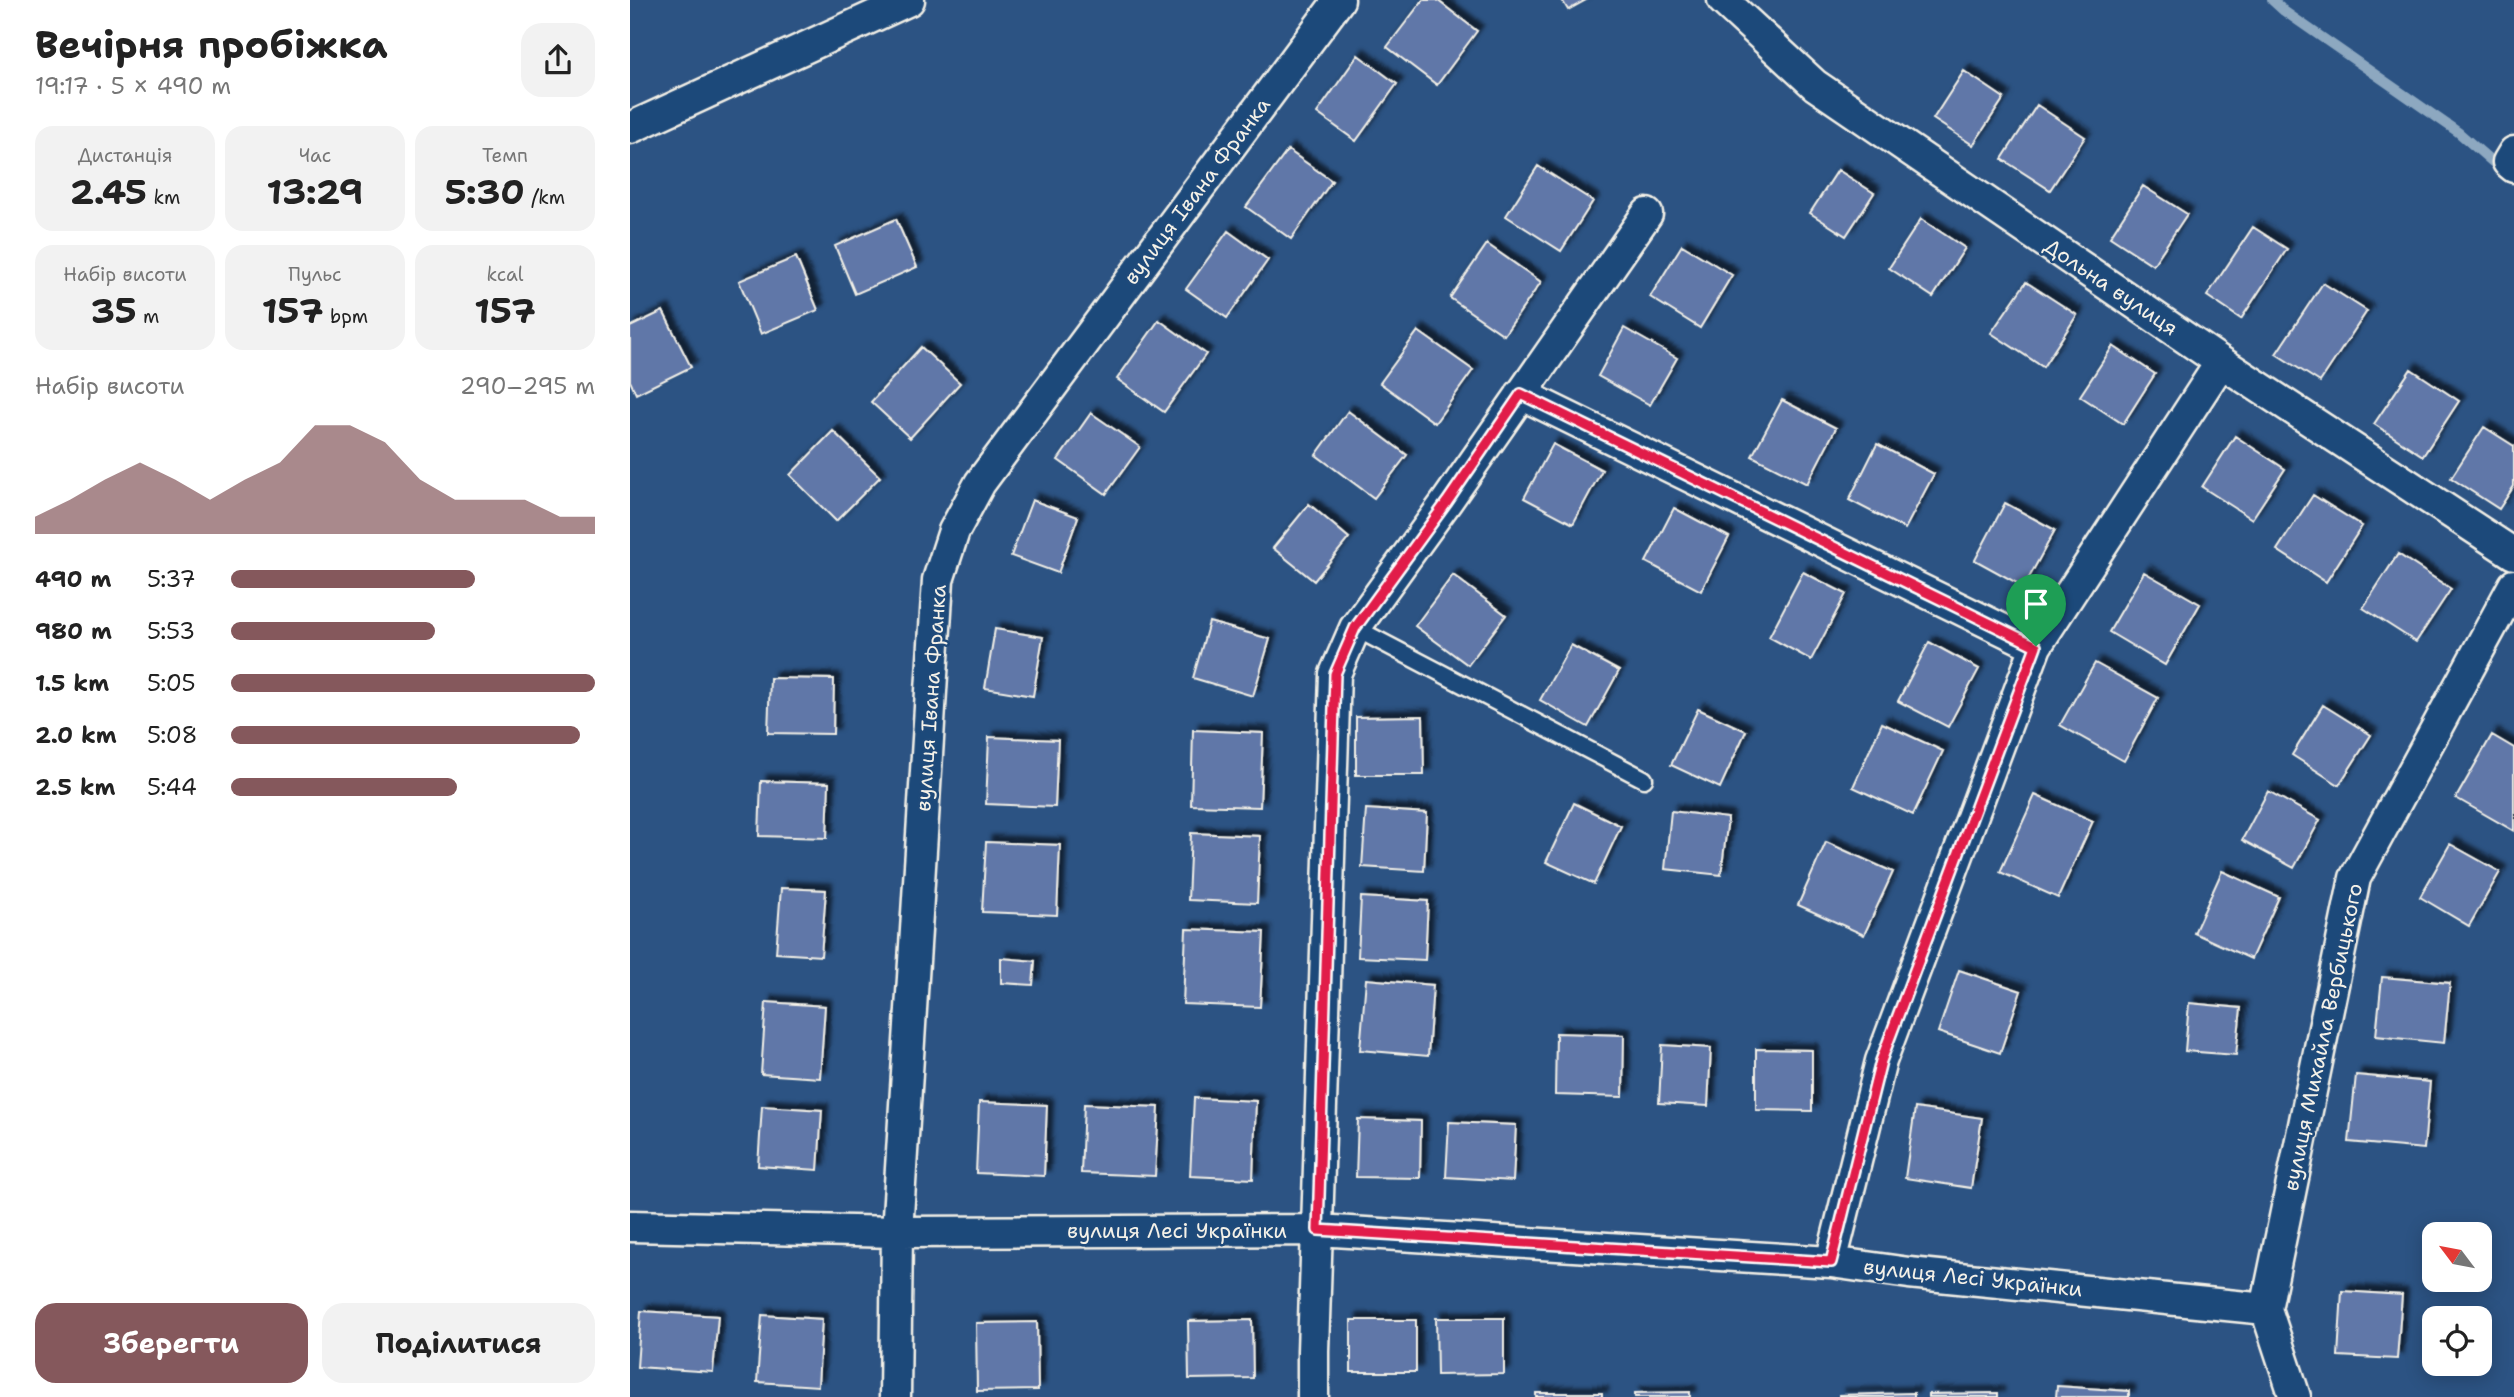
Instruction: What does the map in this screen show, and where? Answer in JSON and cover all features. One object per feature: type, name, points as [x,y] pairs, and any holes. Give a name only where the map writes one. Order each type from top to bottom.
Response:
[{"type":"street","points":[[630,128],[909,0]]},
{"type":"street","name":"вулиця Івана Франка","points":[[895,1397],[897,1232],[938,580],[954,531],[980,483],[1339,0]]},
{"type":"street","name":"Дольна вулиця","points":[[1723,0],[1815,85],[2221,362],[2514,554]]},
{"type":"street","points":[[1313,1397],[1335,674],[1355,628],[1447,502],[1647,214]]},
{"type":"street","points":[[1831,1262],[1881,1061],[2036,646],[2221,362]]},
{"type":"street","points":[[1521,394],[2036,646]]},
{"type":"street","name":"вулиця Михайла Вербицького","points":[[2295,1397],[2266,1309],[2355,878],[2514,584]]},
{"type":"street","name":"вулиця Лесі Українки","points":[[630,1226],[897,1232],[1318,1230],[1831,1262],[1909,1273],[2266,1309]]},
{"type":"lane","points":[[1355,628],[1644,779]]},
{"type":"building","points":[[1423,0],[1437,0],[1477,31],[1437,85],[1387,47]]},
{"type":"building","points":[[1562,0],[1586,0],[1568,10]]},
{"type":"building","points":[[1358,55],[1397,84],[1356,141],[1317,113]]},
{"type":"building","points":[[1964,71],[2004,98],[1973,145],[1933,119]]},
{"type":"building","points":[[2037,105],[2085,137],[2050,190],[2002,159]]},
{"type":"building","points":[[1288,150],[1332,181],[1291,239],[1246,207]]},
{"type":"building","points":[[1538,166],[1593,201],[1561,251],[1506,216]]},
{"type":"building","points":[[1838,170],[1874,193],[1846,236],[1810,213]]},
{"type":"building","points":[[2143,186],[2187,214],[2153,265],[2110,237]]},
{"type":"building","points":[[896,219],[917,267],[855,294],[835,246]]},
{"type":"building","points":[[1921,219],[1965,248],[1933,297],[1889,268]]},
{"type":"building","points":[[2253,227],[2287,249],[2241,319],[2207,296]]},
{"type":"building","points":[[1228,231],[1268,260],[1227,318],[1186,289]]},
{"type":"building","points":[[1487,244],[1541,282],[1504,335],[1450,298]]},
{"type":"building","points":[[1682,245],[1732,275],[1700,328],[1650,297]]},
{"type":"building","points":[[796,257],[818,310],[761,334],[739,281]]},
{"type":"building","points":[[2026,282],[2077,315],[2043,367],[1991,333]]},
{"type":"building","points":[[2323,283],[2367,311],[2320,382],[2276,354]]},
{"type":"building","points":[[663,311],[691,367],[636,394],[630,381],[630,327]]},
{"type":"building","points":[[1159,320],[1206,354],[1164,412],[1117,379]]},
{"type":"building","points":[[1624,328],[1677,358],[1650,405],[1598,376]]},
{"type":"building","points":[[1418,331],[1473,370],[1435,423],[1380,383]]},
{"type":"building","points":[[2113,346],[2155,374],[2123,424],[2080,396]]},
{"type":"building","points":[[921,347],[960,383],[910,438],[871,402]]},
{"type":"building","points":[[2411,369],[2459,401],[2423,456],[2374,424]]},
{"type":"building","points":[[1782,400],[1836,428],[1807,484],[1752,456]]},
{"type":"building","points":[[1348,411],[1407,455],[1374,498],[1316,455]]},
{"type":"building","points":[[1091,413],[1140,447],[1106,494],[1058,460]]},
{"type":"building","points":[[2484,427],[2514,446],[2514,486],[2499,509],[2451,478]]},
{"type":"building","points":[[833,431],[880,477],[836,521],[790,475]]},
{"type":"building","points":[[2235,436],[2285,469],[2252,519],[2202,487]]},
{"type":"building","points":[[1553,444],[1602,470],[1573,524],[1524,498]]},
{"type":"building","points":[[1877,444],[1934,474],[1905,529],[1849,500]]},
{"type":"building","points":[[2313,495],[2362,526],[2326,582],[2277,550]]},
{"type":"building","points":[[1032,500],[1078,517],[1058,573],[1011,556]]},
{"type":"building","points":[[2005,503],[2055,530],[2024,587],[1975,560]]},
{"type":"building","points":[[1309,504],[1349,538],[1314,581],[1273,548]]},
{"type":"building","points":[[1674,508],[1729,537],[1701,591],[1646,562]]},
{"type":"building","points":[[2398,554],[2451,589],[2416,642],[2363,608]]},
{"type":"building","points":[[1803,572],[1846,594],[1811,660],[1769,637]]},
{"type":"building","points":[[2144,572],[2200,604],[2165,665],[2109,632]]},
{"type":"building","points":[[1453,575],[1506,615],[1468,665],[1415,626]]},
{"type":"building","points":[[1209,622],[1270,639],[1253,696],[1193,678]]},
{"type":"building","points":[[995,629],[1043,637],[1033,696],[985,688]]},
{"type":"building","points":[[1929,642],[1979,669],[1948,727],[1898,701]]},
{"type":"building","points":[[1571,645],[1619,671],[1588,727],[1540,700]]},
{"type":"building","points":[[2095,663],[2158,698],[2124,761],[2060,725]]},
{"type":"building","points":[[770,678],[834,679],[833,734],[768,733]]},
{"type":"building","points":[[2323,705],[2371,735],[2339,785],[2292,755]]},
{"type":"building","points":[[1698,709],[1746,731],[1720,788],[1671,765]]},
{"type":"building","points":[[1423,716],[1424,775],[1356,775],[1356,717]]},
{"type":"building","points":[[1882,723],[1943,751],[1913,815],[1853,787]]},
{"type":"building","points":[[1193,730],[1263,733],[1260,807],[1191,805]]},
{"type":"building","points":[[2492,735],[2514,748],[2514,831],[2456,798]]},
{"type":"building","points":[[989,737],[1058,740],[1055,807],[986,804]]},
{"type":"building","points":[[761,781],[829,783],[827,838],[759,836]]},
{"type":"building","points":[[2268,791],[2320,820],[2294,868],[2242,840]]},
{"type":"building","points":[[2035,795],[2093,821],[2058,898],[2000,872]]},
{"type":"building","points":[[1574,803],[1621,826],[1594,884],[1546,862]]},
{"type":"building","points":[[1366,809],[1427,813],[1424,871],[1362,867]]},
{"type":"building","points":[[1671,811],[1728,818],[1721,875],[1665,869]]},
{"type":"building","points":[[1191,833],[1260,836],[1257,903],[1188,900]]},
{"type":"building","points":[[986,842],[1060,845],[1057,915],[982,912]]},
{"type":"building","points":[[1826,842],[1893,872],[1864,935],[1798,905]]},
{"type":"building","points":[[2450,844],[2500,872],[2469,926],[2420,897]]},
{"type":"building","points":[[2222,871],[2279,897],[2251,959],[2194,933]]},
{"type":"building","points":[[781,888],[826,890],[821,956],[776,953]]},
{"type":"building","points":[[1361,897],[1428,901],[1425,960],[1358,957]]},
{"type":"building","points":[[1186,929],[1264,932],[1260,1007],[1183,1004]]},
{"type":"building","points":[[1001,958],[1035,961],[1033,985],[1001,983]]},
{"type":"building","points":[[1959,970],[2021,991],[2000,1053],[1938,1032]]},
{"type":"building","points":[[2382,977],[2450,983],[2444,1043],[2376,1036]]},
{"type":"building","points":[[1366,979],[1433,985],[1428,1056],[1360,1050]]},
{"type":"building","points":[[766,1002],[825,1006],[820,1078],[761,1074]]},
{"type":"building","points":[[2189,1003],[2241,1008],[2236,1055],[2185,1051]]},
{"type":"building","points":[[1556,1033],[1624,1035],[1623,1097],[1555,1095]]},
{"type":"building","points":[[1662,1045],[1711,1048],[1708,1106],[1659,1103]]},
{"type":"building","points":[[1756,1049],[1812,1050],[1812,1111],[1756,1110]]},
{"type":"building","points":[[2356,1075],[2430,1082],[2424,1149],[2349,1142]]},
{"type":"building","points":[[1194,1098],[1256,1101],[1253,1179],[1190,1176]]},
{"type":"building","points":[[979,1102],[1047,1105],[1044,1176],[976,1173]]},
{"type":"building","points":[[1084,1104],[1159,1107],[1155,1176],[1081,1173]]},
{"type":"building","points":[[762,1106],[822,1110],[818,1170],[758,1166]]},
{"type":"building","points":[[1915,1108],[1982,1118],[1971,1188],[1905,1178]]},
{"type":"building","points":[[1358,1119],[1421,1121],[1420,1178],[1356,1177]]},
{"type":"building","points":[[1449,1122],[1516,1125],[1513,1181],[1446,1177]]},
{"type":"building","points":[[2342,1291],[2402,1295],[2397,1359],[2338,1356]]},
{"type":"building","points":[[641,1311],[718,1316],[713,1372],[637,1367]]},
{"type":"building","points":[[762,1315],[822,1319],[818,1386],[757,1382]]},
{"type":"building","points":[[1436,1318],[1504,1318],[1504,1374],[1437,1375]]},
{"type":"building","points":[[1252,1320],[1253,1378],[1189,1379],[1188,1321]]},
{"type":"building","points":[[1351,1320],[1416,1320],[1416,1372],[1351,1372]]},
{"type":"building","points":[[1037,1322],[1038,1390],[977,1391],[976,1323]]},
{"type":"building","points":[[2057,1386],[2129,1391],[2129,1397],[2056,1397]]},
{"type":"building","points":[[1690,1392],[1690,1397],[1635,1397],[1635,1393]]},
{"type":"building","points":[[1536,1393],[1602,1393],[1602,1397],[1536,1397]]},
{"type":"building","points":[[1914,1393],[1914,1397],[1839,1397],[1839,1395]]},
{"type":"building","points":[[1998,1393],[1998,1397],[1928,1397],[1928,1394]]},
{"type":"waterway","points":[[2272,0],[2458,132],[2504,172]]},
{"type":"route","points":[[1521,394],[2036,646],[1881,1061],[1831,1262],[1318,1230],[1335,674],[1355,628],[1447,502],[1521,394]]}]
